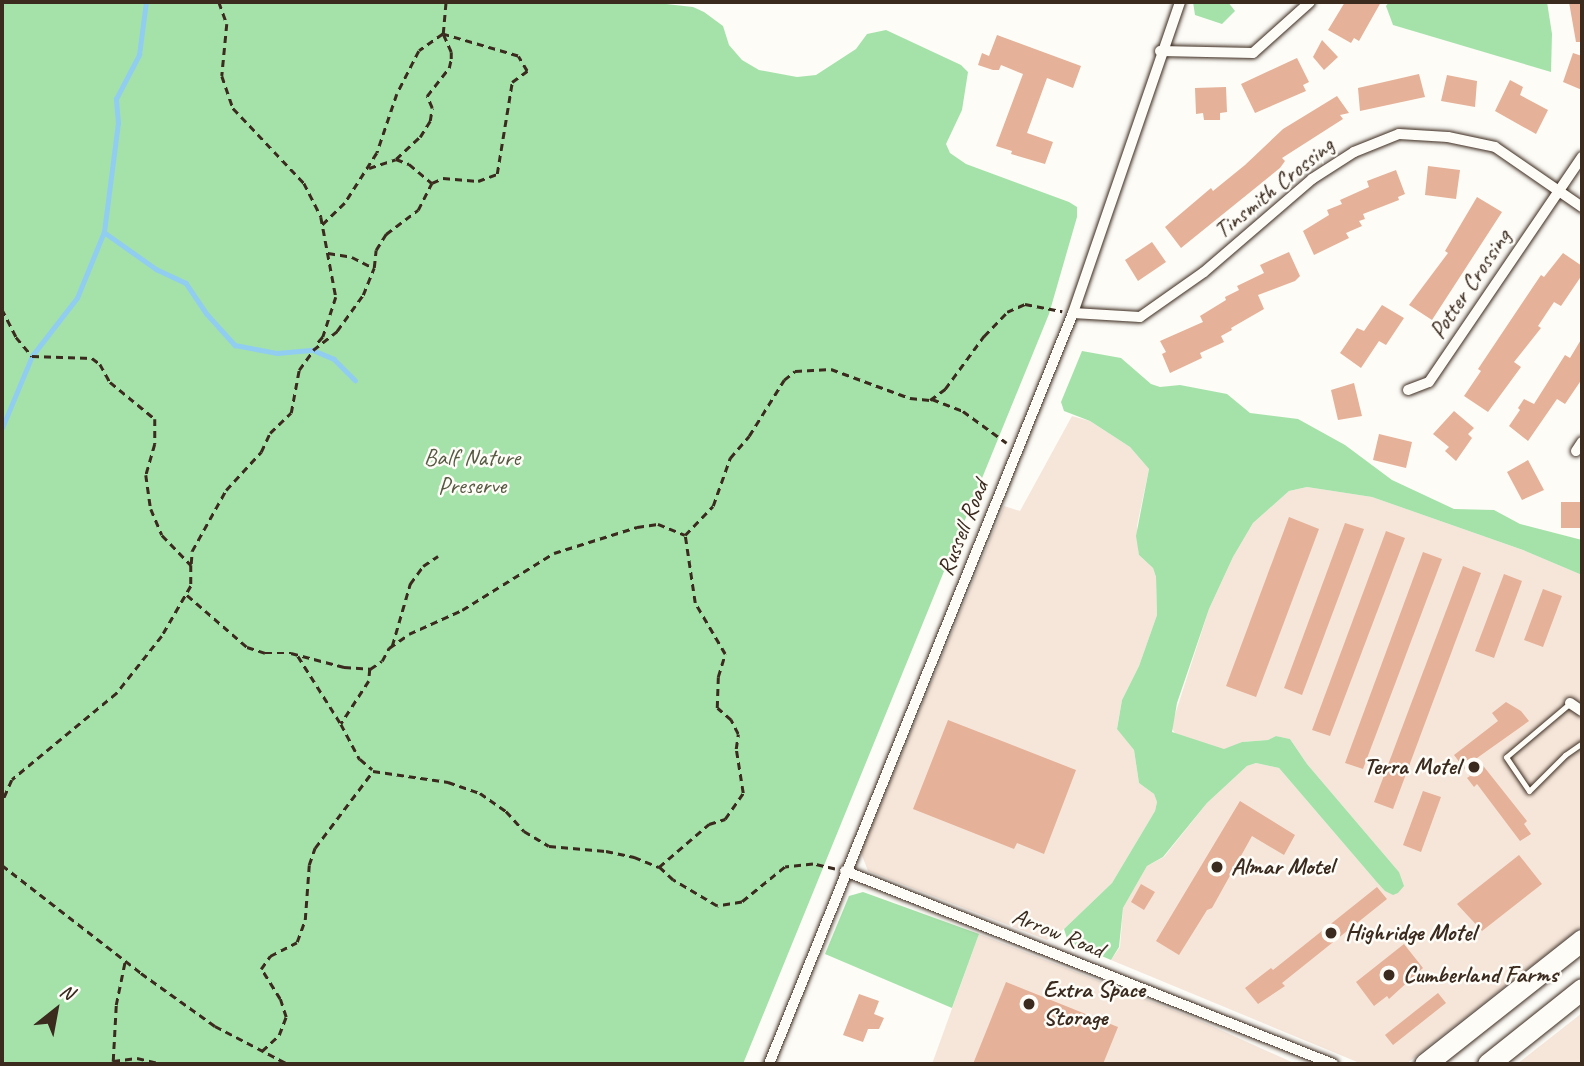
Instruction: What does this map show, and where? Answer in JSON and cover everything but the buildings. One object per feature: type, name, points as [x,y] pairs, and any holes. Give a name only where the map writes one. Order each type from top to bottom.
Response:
[{"type":"highway","points":[[1425,1064],[1582,940]]},
{"type":"highway","points":[[1488,1064],[1582,989]]},
{"type":"street","name":"Russell Road","points":[[769,1064],[1073,313],[1160,51],[1180,2]]},
{"type":"street","points":[[1160,51],[1253,52],[1310,2]]},
{"type":"street","name":"Tinsmith Crossing","points":[[1073,313],[1140,317],[1204,272],[1312,180],[1354,152],[1399,134],[1448,137],[1495,147],[1582,207]]},
{"type":"street","name":"Potter Crossing","points":[[1408,390],[1429,382],[1582,157]]},
{"type":"street","points":[[1570,704],[1582,711]]},
{"type":"street","name":"Arrow Road","points":[[845,871],[1334,1064]]},
{"type":"lane","points":[[1570,704],[1506,757],[1529,792],[1565,755],[1582,743]]},
{"type":"path","points":[[2,802],[12,780],[117,693],[162,636],[191,586],[192,551],[203,536],[226,490],[261,452],[270,433],[291,413],[299,370],[323,337],[336,297],[322,225],[304,183],[233,108],[222,76],[227,24],[219,2]]},
{"type":"path","points":[[367,168],[396,159],[420,137],[430,121],[432,108],[427,96],[443,76],[451,52],[443,34],[446,2]]},
{"type":"path","points":[[322,225],[340,209],[382,142],[397,93],[419,51],[443,34]]},
{"type":"path","points":[[313,350],[337,331],[363,295],[374,268],[376,250],[386,234],[418,210],[432,183],[443,178],[478,181],[497,174],[512,82],[527,71],[518,56],[443,34]]},
{"type":"path","points":[[396,159],[409,164],[432,183]]},
{"type":"path","points":[[328,253],[352,257],[374,268]]},
{"type":"path","points":[[932,399],[945,388],[984,336],[1007,312],[1025,304],[1073,313]]},
{"type":"path","points":[[2,309],[16,337],[32,356],[92,358],[100,364],[110,382],[155,419],[155,444],[146,475],[151,509],[162,534],[191,565]]},
{"type":"path","points":[[685,535],[713,506],[730,458],[749,436],[784,380],[795,371],[831,369],[910,398],[932,399],[963,411],[1017,451]]},
{"type":"path","points":[[392,646],[409,634],[462,610],[554,552],[624,529],[658,524],[685,535]]},
{"type":"path","points":[[659,867],[709,824],[725,818],[743,793],[736,749],[738,734],[731,720],[717,708],[718,677],[725,653],[695,603],[685,535]]},
{"type":"path","points":[[187,595],[247,648],[265,653],[297,654],[344,667],[370,669],[382,661],[392,646],[410,583],[423,566],[438,556]]},
{"type":"path","points":[[297,654],[360,759],[373,771],[448,782],[480,793],[506,811],[524,831],[549,846],[615,853],[659,867],[681,885],[718,906],[742,902],[785,867],[813,864],[845,871]]},
{"type":"path","points":[[341,724],[369,681],[370,669]]},
{"type":"path","points":[[262,1051],[279,1035],[286,1017],[280,999],[261,969],[270,956],[297,942],[305,920],[309,865],[315,848],[373,771]]},
{"type":"path","points":[[2,865],[215,1026],[288,1064]]},
{"type":"path","points":[[125,960],[116,1004],[113,1063],[137,1058],[162,1064]]},
{"type":"shaded area","points":[[1072,416],[1090,421],[1130,447],[1149,469],[1137,526],[1139,555],[1153,568],[1156,577],[1157,615],[1139,666],[1122,700],[1117,728],[1134,750],[1139,783],[1154,794],[1157,802],[1155,811],[1112,883],[1064,929],[1047,940],[868,871],[861,853],[1004,506],[1020,511]]},
{"type":"shaded area","points":[[1307,487],[1372,497],[1523,550],[1582,575],[1582,926],[1406,1064],[1362,1064],[1111,960],[1120,947],[1123,908],[1147,866],[1164,857],[1207,803],[1247,766],[1256,763],[1279,768],[1375,880],[1399,872],[1307,764],[1290,739],[1276,736],[1268,740],[1242,742],[1225,750],[1176,735],[1171,727],[1209,609],[1233,557],[1253,523],[1289,491]]},
{"type":"shaded area","points":[[979,934],[1194,1018],[1296,1064],[932,1064]]},
{"type":"shaded area","points":[[1582,1013],[1582,1064],[1517,1064]]},
{"type":"green space","name":"Balf Nature Preserve","points":[[2,2],[648,2],[693,7],[704,12],[723,26],[729,45],[742,60],[759,70],[797,77],[816,75],[856,49],[867,34],[886,30],[961,65],[968,72],[962,110],[946,144],[950,153],[966,164],[1077,207],[1077,217],[1049,314],[743,1064],[2,1064]]},
{"type":"green space","points":[[1193,2],[1228,2],[1235,11],[1222,24],[1195,15]]},
{"type":"green space","points":[[1389,2],[1547,2],[1552,34],[1551,72],[1393,25],[1386,6]]},
{"type":"green space","points":[[1082,351],[1121,358],[1151,384],[1160,387],[1180,385],[1227,394],[1250,413],[1298,419],[1345,445],[1392,480],[1454,509],[1494,510],[1520,524],[1582,540],[1582,575],[1523,550],[1372,497],[1307,487],[1289,491],[1253,523],[1233,557],[1209,609],[1177,703],[1172,732],[1224,749],[1242,742],[1268,740],[1276,736],[1290,739],[1307,764],[1399,872],[1404,886],[1398,893],[1393,895],[1385,891],[1279,768],[1256,763],[1247,766],[1207,803],[1163,857],[1147,866],[1123,908],[1119,947],[1111,960],[1068,942],[1064,929],[1112,883],[1155,811],[1157,802],[1154,794],[1139,783],[1134,750],[1117,729],[1122,700],[1139,666],[1157,615],[1156,577],[1153,568],[1139,555],[1136,536],[1149,469],[1130,447],[1090,421],[1064,411],[1061,402]]},
{"type":"green space","points":[[863,892],[979,934],[952,1008],[825,954],[849,896]]},
{"type":"waterway","points":[[2,428],[32,356],[77,298],[104,232],[118,123],[116,99],[139,55],[146,2]]},
{"type":"waterway","points":[[104,232],[156,269],[186,283],[207,314],[235,345],[277,353],[313,350],[334,359],[355,380]]},
{"type":"place","name":"Terra Motel","points":[[1474,767]]},
{"type":"place","name":"Almar Motel","points":[[1217,867]]},
{"type":"place","name":"Highridge Motel","points":[[1331,933]]},
{"type":"place","name":"Cumberland Farms","points":[[1389,975]]},
{"type":"place","name":"Extra Space Storage","points":[[1029,1004]]}]
